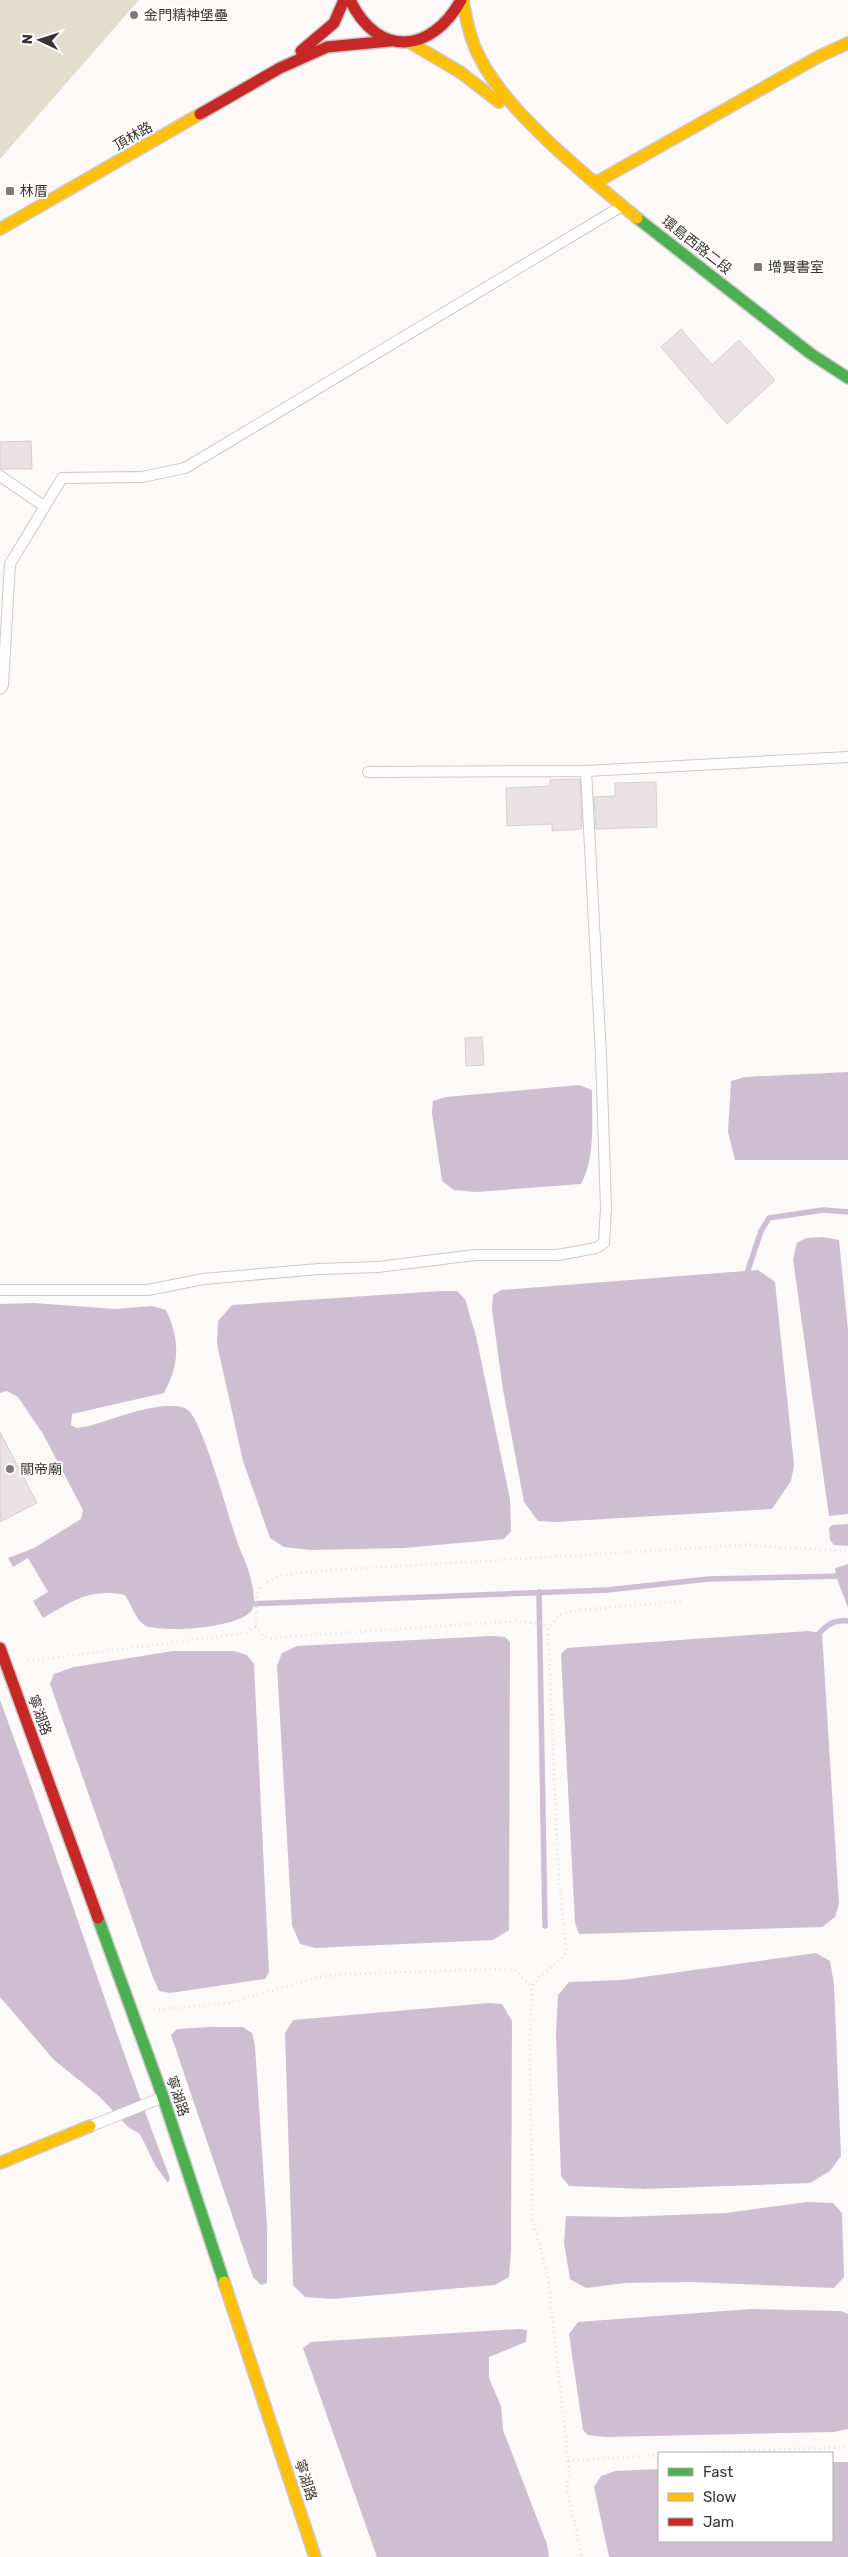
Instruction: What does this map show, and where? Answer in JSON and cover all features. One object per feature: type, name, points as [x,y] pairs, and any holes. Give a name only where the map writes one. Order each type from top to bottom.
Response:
[{"type":"main road","points":[[280,68],[334,23],[344,0]]},
{"type":"main road","points":[[350,0],[359,19],[373,33],[390,41]]},
{"type":"main road","points":[[280,68],[327,47],[390,41],[409,42],[428,38],[444,28],[462,0]]},
{"type":"main road","points":[[462,0],[467,26],[480,59],[503,94],[536,127]]},
{"type":"main road","points":[[409,42],[460,72],[504,106],[536,127]]},
{"type":"main road","points":[[595,183],[818,57],[848,43]]},
{"type":"main road","name":"頂林路","points":[[0,229],[280,68]]},
{"type":"main road","name":"環島西路二段","points":[[536,127],[595,183],[623,206],[811,354],[848,378]]},
{"type":"main road","name":"寧湖路","points":[[0,1648],[163,2097],[315,2557]]},
{"type":"main road","points":[[0,2163],[90,2126]]},
{"type":"lane","points":[[0,689],[3,685],[10,564],[62,478],[142,478],[185,468],[623,206]]},
{"type":"lane","points":[[0,476],[44,506]]},
{"type":"lane","points":[[368,772],[586,771],[848,757]]},
{"type":"lane","points":[[0,1290],[148,1290],[203,1279],[319,1269],[378,1267],[475,1255],[558,1255],[596,1248],[604,1243],[606,1208],[601,1056],[586,771]]},
{"type":"lane","points":[[90,2126],[163,2097]]},
{"type":"path","points":[[582,2557],[567,2490],[568,2461],[548,2278],[532,2217],[530,2039],[532,1987],[535,1980],[561,1960],[566,1952],[558,1862],[548,1629],[544,1624],[532,1621],[271,1638],[263,1636],[256,1626],[258,1596],[262,1585],[270,1579],[281,1575],[336,1570],[744,1544],[848,1551]]},
{"type":"path","points":[[548,1629],[558,1615],[573,1611],[682,1601]]},
{"type":"path","points":[[6,1664],[246,1633],[256,1626]]},
{"type":"path","points":[[132,2012],[228,2003],[319,1977],[347,1974],[500,1969],[514,1970],[532,1987]]},
{"type":"path","points":[[720,2452],[848,2447]]},
{"type":"path","points":[[568,2461],[658,2455]]},
{"type":"shaded area","points":[[0,0],[139,0],[0,159]]},
{"type":"shaded area","points":[[848,1072],[848,1160],[735,1160],[728,1132],[731,1081],[745,1077]]},
{"type":"shaded area","points":[[579,1085],[592,1090],[591,1153],[581,1184],[476,1192],[454,1190],[442,1181],[432,1113],[433,1101],[446,1097]]},
{"type":"shaded area","points":[[823,1237],[839,1240],[848,1330],[848,1514],[829,1516],[793,1259],[797,1243],[806,1238]]},
{"type":"shaded area","points":[[758,1270],[775,1282],[794,1465],[791,1481],[772,1509],[555,1522],[538,1521],[524,1502],[503,1390],[492,1310],[493,1295],[501,1290]]},
{"type":"shaded area","points":[[457,1291],[465,1299],[476,1336],[510,1499],[511,1531],[504,1539],[404,1548],[310,1550],[284,1547],[270,1538],[243,1461],[217,1344],[218,1321],[232,1305]]},
{"type":"shaded area","points":[[34,1303],[115,1309],[152,1306],[166,1310],[174,1331],[176,1352],[173,1372],[164,1393],[72,1414],[71,1425],[77,1428],[89,1426],[154,1407],[179,1406],[188,1410],[201,1432],[250,1575],[254,1603],[252,1610],[245,1616],[219,1625],[185,1629],[156,1628],[142,1624],[125,1595],[102,1593],[73,1601],[43,1618],[33,1601],[48,1592],[28,1558],[13,1567],[8,1558],[34,1548],[81,1519],[83,1510],[43,1434],[18,1397],[7,1391],[0,1393],[0,1304]]},
{"type":"shaded area","points":[[848,1524],[848,1546],[834,1545],[830,1540],[829,1528],[832,1525]]},
{"type":"shaded area","points":[[848,1564],[848,1608],[835,1568]]},
{"type":"shaded area","points":[[808,1631],[822,1633],[839,1904],[835,1917],[822,1927],[579,1934],[575,1923],[561,1654],[567,1648]]},
{"type":"shaded area","points":[[492,1636],[505,1637],[510,1642],[509,1930],[493,1940],[315,1948],[300,1944],[292,1925],[277,1666],[282,1653],[297,1646]]},
{"type":"shaded area","points":[[173,1651],[234,1651],[247,1655],[254,1664],[269,1972],[265,1979],[170,1993],[159,1991],[152,1975],[50,1684],[54,1674],[74,1667]]},
{"type":"shaded area","points":[[0,1700],[126,2059],[170,2178],[168,2183],[155,2165],[140,2134],[128,2127],[100,2097],[54,2060],[0,1997]]},
{"type":"shaded area","points":[[816,1953],[830,1961],[834,1984],[841,2156],[830,2171],[810,2183],[644,2189],[569,2186],[561,2176],[556,2035],[558,1995],[569,1982],[622,1980]]},
{"type":"shaded area","points":[[489,2003],[502,2004],[512,2021],[511,2250],[509,2277],[495,2285],[332,2299],[305,2297],[293,2285],[285,2033],[293,2020]]},
{"type":"shaded area","points":[[243,2027],[252,2033],[255,2046],[267,2226],[267,2283],[261,2285],[253,2277],[171,2035],[177,2029]]},
{"type":"shaded area","points":[[807,2202],[833,2203],[842,2213],[844,2277],[834,2288],[691,2282],[625,2283],[586,2288],[570,2279],[564,2243],[566,2216],[621,2217],[726,2213]]},
{"type":"shaded area","points":[[751,2309],[841,2311],[848,2314],[848,2429],[834,2432],[605,2437],[588,2435],[583,2430],[569,2334],[578,2322]]},
{"type":"shaded area","points":[[527,2330],[526,2342],[489,2357],[489,2378],[501,2406],[503,2430],[547,2544],[549,2557],[377,2557],[303,2348],[311,2342]]},
{"type":"shaded area","points":[[833,2462],[848,2462],[848,2557],[609,2557],[594,2487],[601,2476],[615,2471],[658,2469],[658,2542],[833,2542]]},
{"type":"building","points":[[681,329],[712,365],[739,340],[775,380],[727,424],[661,347]]},
{"type":"building","points":[[31,441],[32,469],[0,469],[0,442]]},
{"type":"building","points":[[580,779],[582,829],[552,831],[552,824],[507,826],[506,788],[550,786],[550,780]]},
{"type":"building","points":[[656,782],[657,827],[596,829],[594,797],[615,796],[615,783]]},
{"type":"building","points":[[482,1037],[484,1065],[466,1066],[465,1038]]},
{"type":"building","name":"關帝廟","points":[[0,1432],[37,1503],[0,1522]]},
{"type":"waterway","points":[[746,1276],[761,1231],[769,1218],[823,1210],[848,1212]]},
{"type":"waterway","points":[[246,1604],[607,1590],[708,1579],[848,1576]]},
{"type":"waterway","points":[[539,1592],[545,1926]]},
{"type":"waterway","points":[[815,1638],[825,1627],[837,1621],[848,1621]]},
{"type":"traffic: fast","points":[[637,218],[811,354],[848,378]]},
{"type":"traffic: fast","points":[[98,1918],[163,2097],[224,2282]]},
{"type":"traffic: slow","points":[[463,0],[469,30],[480,58],[509,101],[551,144],[637,218]]},
{"type":"traffic: slow","points":[[409,42],[460,72],[499,102]]},
{"type":"traffic: slow","points":[[595,183],[818,57],[848,43]]},
{"type":"traffic: slow","points":[[0,229],[200,114]]},
{"type":"traffic: slow","points":[[0,2163],[90,2126]]},
{"type":"traffic: slow","points":[[224,2282],[315,2557]]},
{"type":"traffic: jam","points":[[301,51],[334,23],[344,0]]},
{"type":"traffic: jam","points":[[350,0],[362,19],[375,32],[390,40],[405,42],[420,39],[435,31],[449,18],[461,0]]},
{"type":"traffic: jam","points":[[200,114],[280,68],[327,47],[390,41]]},
{"type":"traffic: jam","points":[[0,1648],[98,1918]]},
{"type":"place","name":"金門精神堡壘","points":[[134,15]]},
{"type":"place","name":"林厝","points":[[10,191]]},
{"type":"place","name":"增賢書室","points":[[758,267]]},
{"type":"place","name":"關帝廟","points":[[10,1469]]}]
